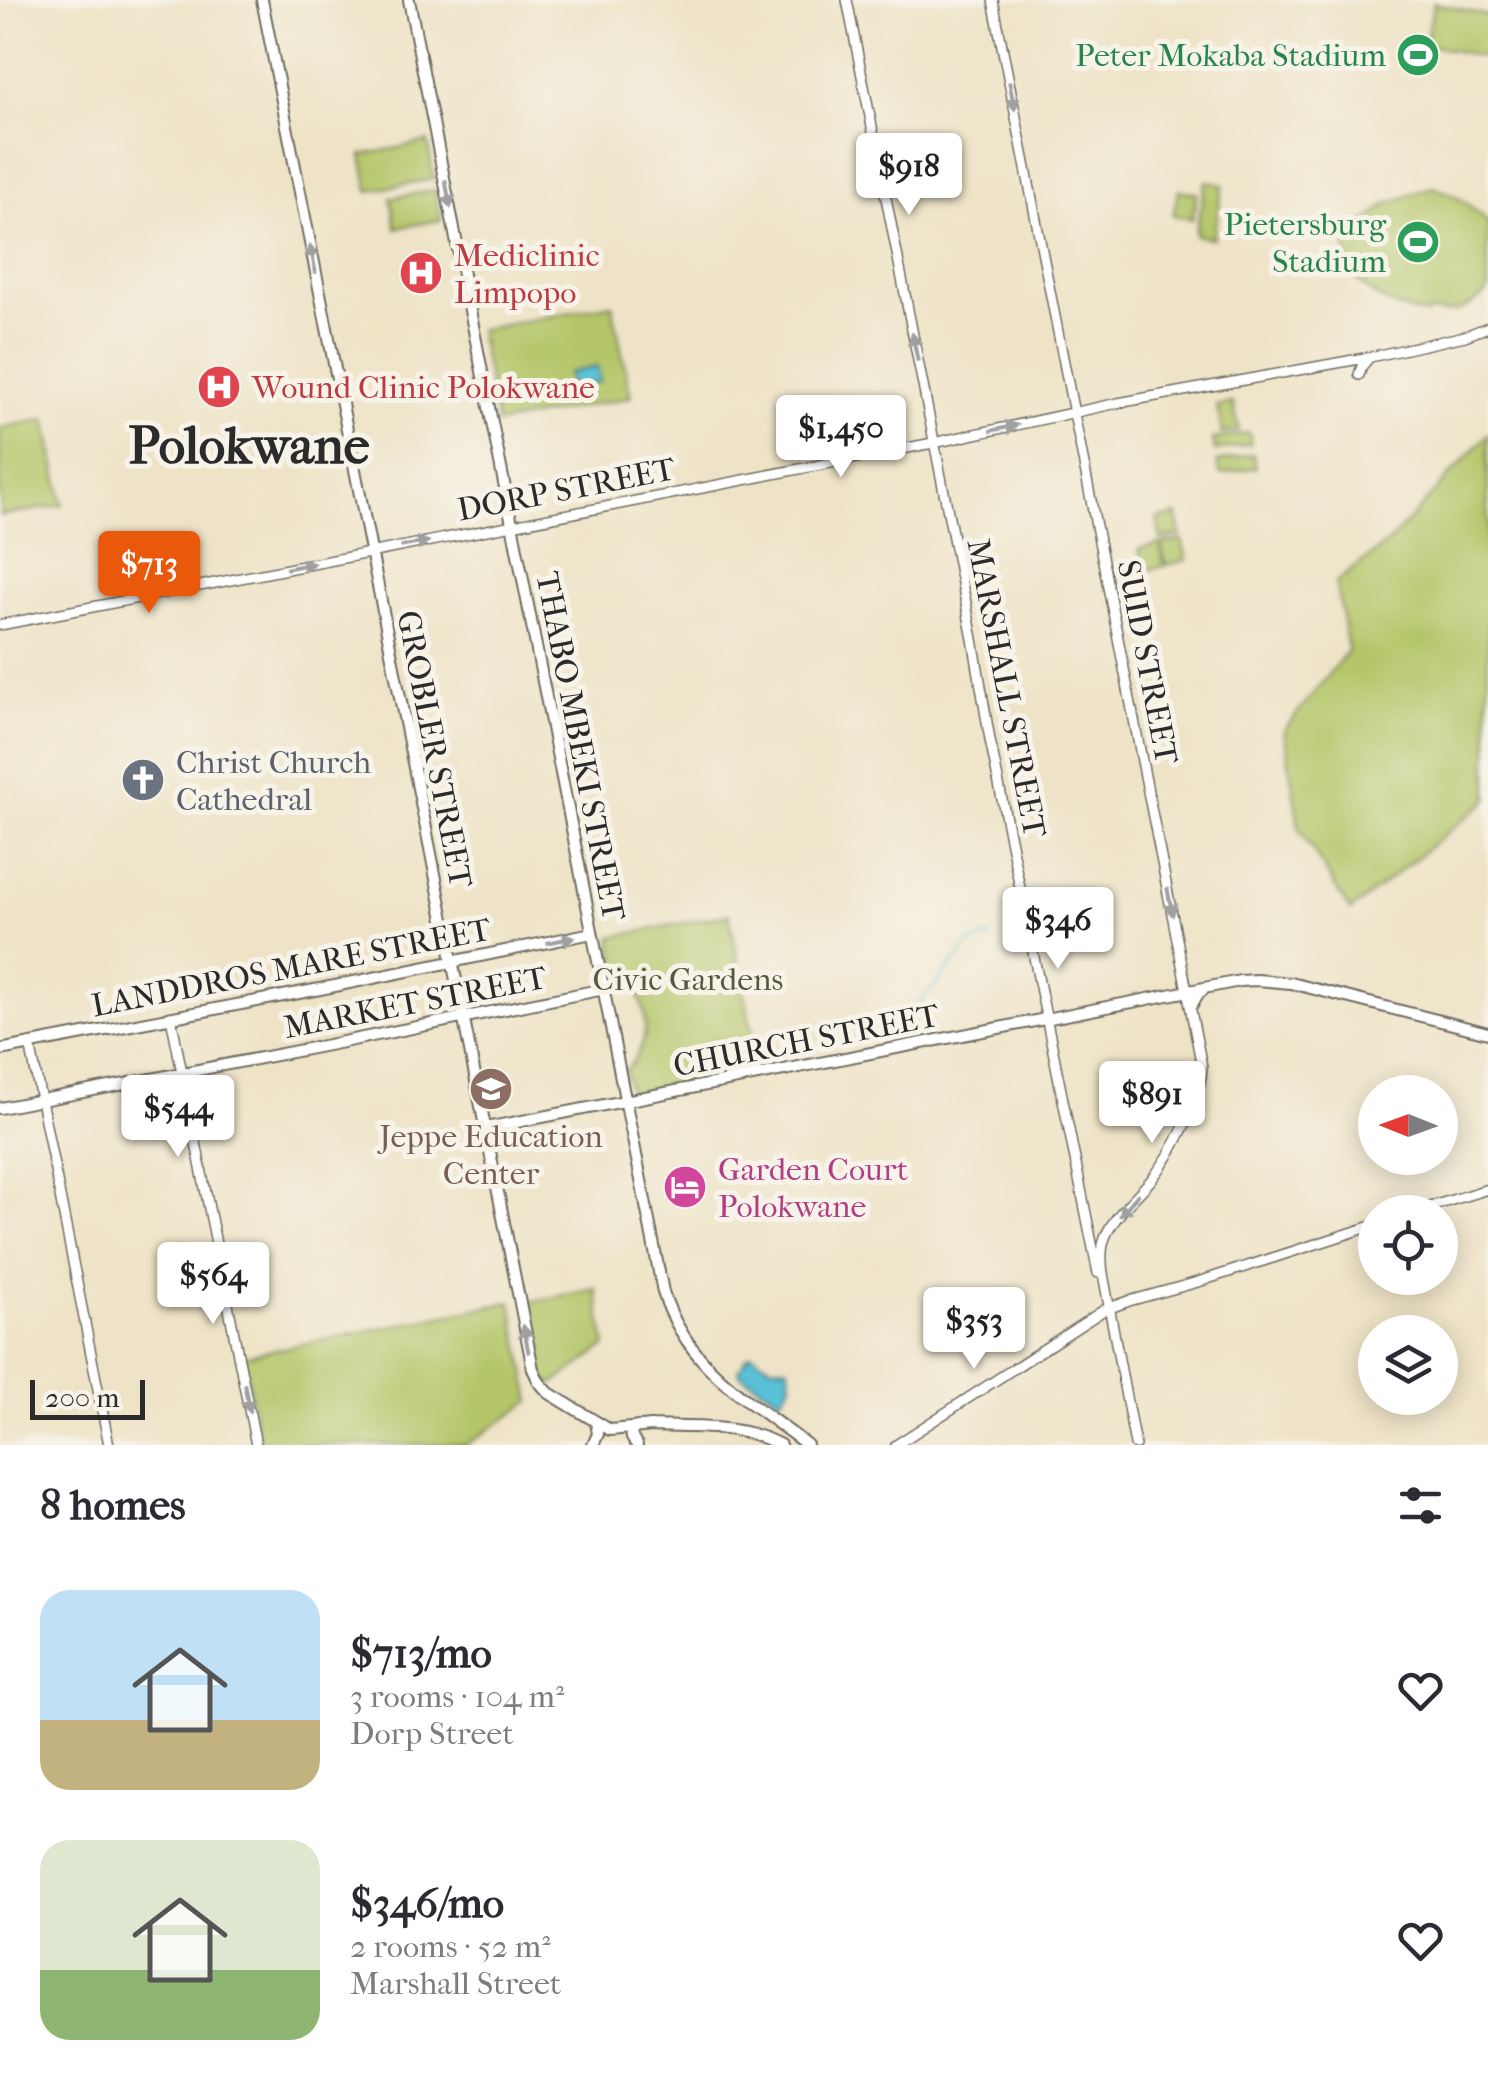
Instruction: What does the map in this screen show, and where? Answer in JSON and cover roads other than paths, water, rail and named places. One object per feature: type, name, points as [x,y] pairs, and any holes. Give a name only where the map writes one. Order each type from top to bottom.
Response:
[{"type":"main road","name":"GROBLER STREET","points":[[262,0],[533,1368],[544,1388],[614,1431],[652,1426],[730,1428],[778,1444]]},
{"type":"main road","name":"THABO MBEKI STREET","points":[[409,0],[664,1292],[684,1338],[722,1381],[807,1445]]},
{"type":"main road","name":"LANDDROS MARE STREET","points":[[0,1050],[592,933]]},
{"type":"main road","name":"CHURCH STREET","points":[[486,1128],[1188,990],[1257,980],[1292,983],[1488,1033]]},
{"type":"main road","points":[[1191,1006],[1209,986]]},
{"type":"main road","name":"MARKET STREET","points":[[0,1108],[604,988]]},
{"type":"main road","name":"GROBLER STREET","points":[[589,1417],[652,1426]]},
{"type":"main road","points":[[589,1417],[598,1430],[594,1445]]},
{"type":"main road","points":[[770,1417],[779,1432],[778,1444]]},
{"type":"main road","points":[[637,1445],[631,1433],[638,1427]]},
{"type":"street","name":"MARSHALL STREET","points":[[847,0],[990,740],[1133,1445]]},
{"type":"street","name":"SUID STREET","points":[[993,0],[1202,1068],[1198,1090],[1169,1157],[1108,1232]]},
{"type":"street","name":"DORP STREET","points":[[0,626],[1370,357],[1465,336],[1488,327]]},
{"type":"street","points":[[1359,375],[1370,357]]},
{"type":"street","name":"DORP STREET","points":[[1078,429],[1090,416],[1142,400]]},
{"type":"street","points":[[171,1017],[256,1445]]},
{"type":"street","points":[[30,1044],[109,1445]]},
{"type":"street","points":[[1458,1198],[1488,1189]]},
{"type":"street","points":[[1088,1222],[1108,1232],[1102,1254],[1106,1312]]},
{"type":"street","points":[[896,1445],[1106,1312],[1358,1230]]},
{"type":"water","points":[[597,367],[600,382],[571,388],[568,373]]},
{"type":"water","points":[[752,1354],[770,1365],[788,1367],[790,1385],[780,1399],[740,1374]]},
{"type":"waterway","points":[[890,1032],[971,943],[991,936]]},
{"type":"place","name":"Peter Mokaba Stadium","points":[[1418,55]]},
{"type":"place","name":"Pietersburg Stadium","points":[[1418,242]]},
{"type":"place","name":"Mediclinic Limpopo","points":[[421,273]]},
{"type":"place","name":"Wound Clinic Polokwane","points":[[219,387]]},
{"type":"place","name":"Christ Church Cathedral","points":[[143,780]]},
{"type":"place","name":"Jeppe Education Center","points":[[491,1089]]},
{"type":"place","name":"Garden Court Polokwane","points":[[685,1187]]},
{"type":"district","name":"Polokwane","points":[[249,445]]},
{"type":"park label","name":"Civic Gardens","points":[[688,979]]}]
